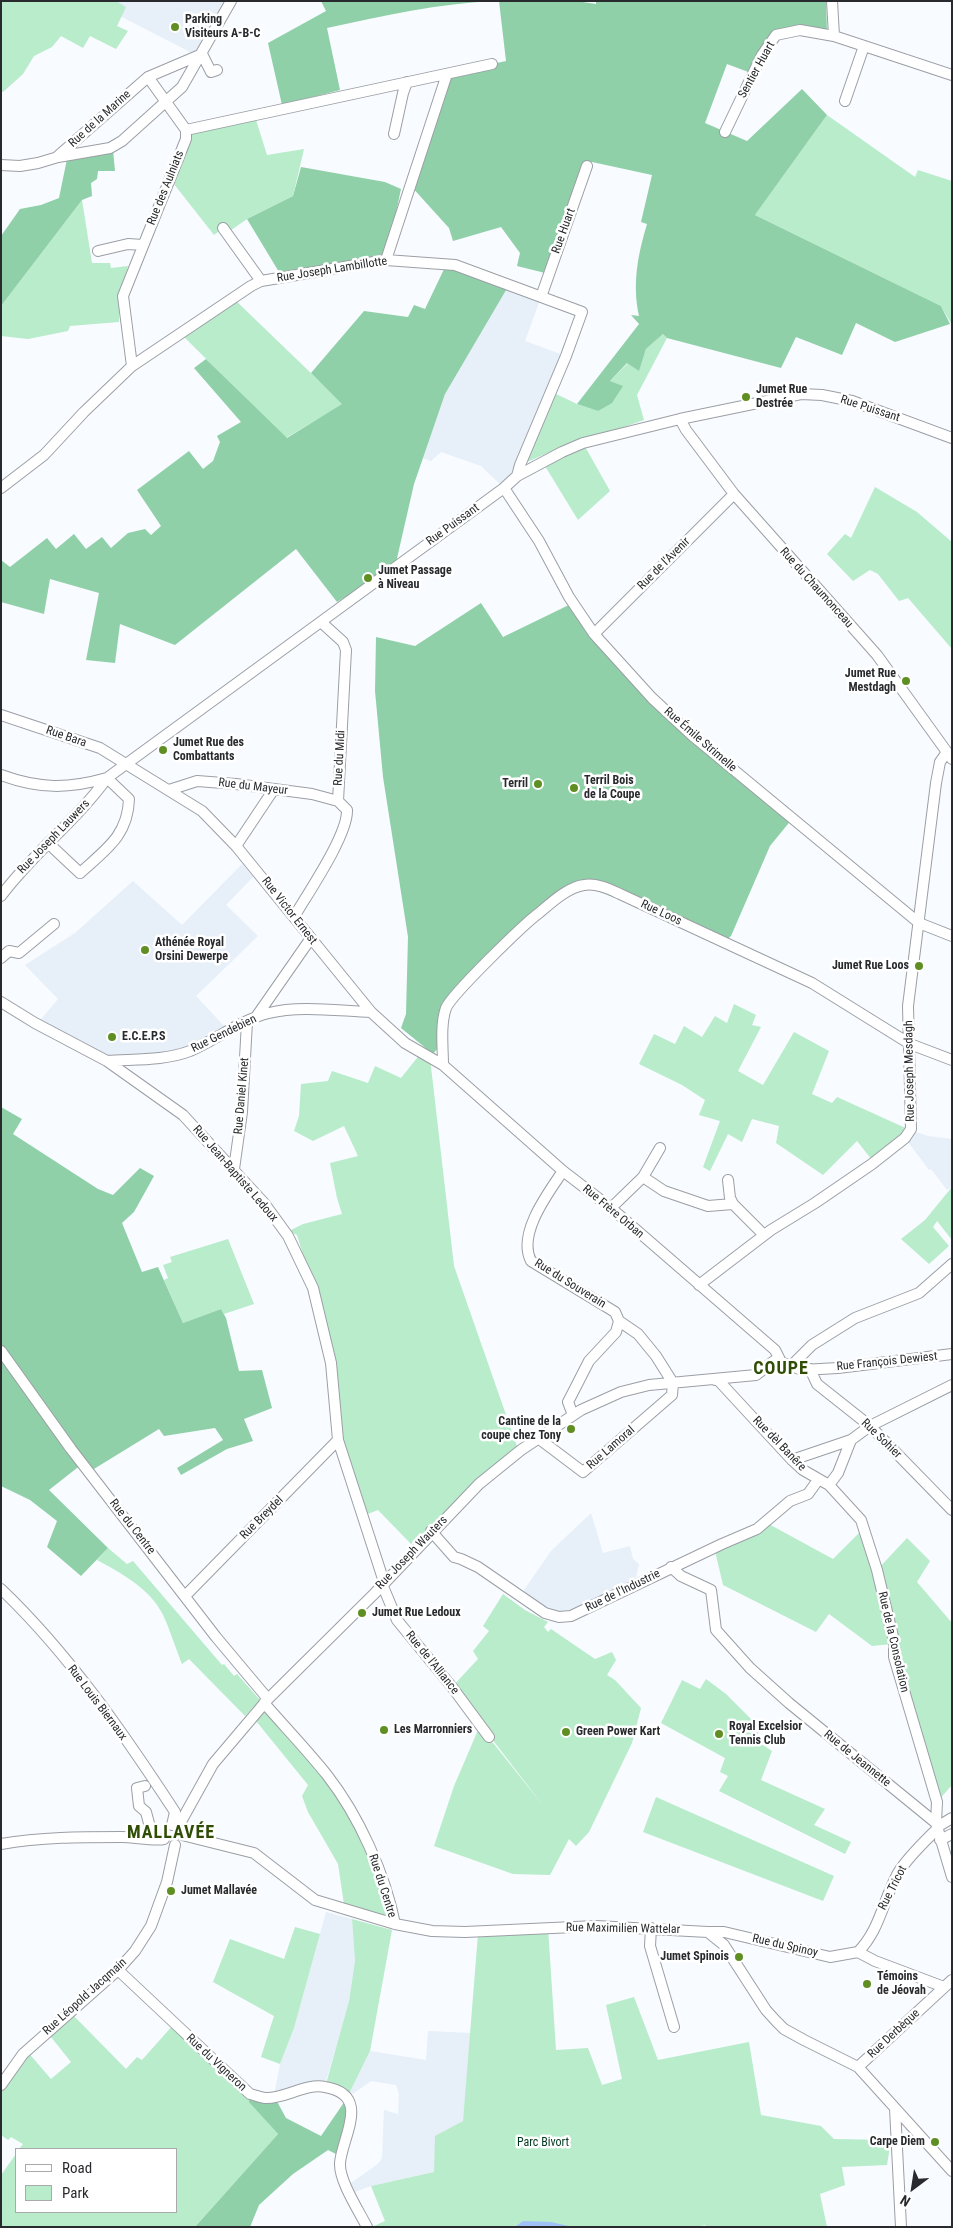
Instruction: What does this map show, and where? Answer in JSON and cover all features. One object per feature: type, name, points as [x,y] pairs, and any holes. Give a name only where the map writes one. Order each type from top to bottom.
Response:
[{"type":"street","name":"Rue de la Marine","points":[[58,157],[110,148],[122,141],[182,87],[231,1]]},
{"type":"street","points":[[832,1],[834,36],[952,75]]},
{"type":"street","name":"Sentier Huart","points":[[724,132],[762,55],[776,35],[800,30],[834,36]]},
{"type":"street","points":[[845,101],[864,46]]},
{"type":"street","name":"Rue de la Marine","points":[[58,157],[148,77],[202,54]]},
{"type":"street","points":[[202,54],[211,72],[216,70]]},
{"type":"street","points":[[148,77],[186,130],[492,64]]},
{"type":"street","points":[[386,260],[447,74]]},
{"type":"street","points":[[394,134],[407,82]]},
{"type":"street","name":"Rue des Aulniats","points":[[132,366],[123,296],[186,139],[186,130]]},
{"type":"street","points":[[1,165],[20,166],[58,157]]},
{"type":"street","name":"Rue Huart","points":[[541,297],[588,166]]},
{"type":"street","points":[[223,228],[261,281]]},
{"type":"street","points":[[98,251],[128,244],[143,245]]},
{"type":"street","name":"Rue Joseph Lambillotte","points":[[1,488],[44,455],[84,412],[132,366],[261,281],[386,260],[456,265],[582,312],[570,347],[520,464],[517,476]]},
{"type":"street","name":"Rue Puissant","points":[[1,775],[36,785],[61,787],[86,784],[107,778],[128,765],[504,488],[517,476],[583,443],[680,419],[801,394],[822,395],[852,401],[952,438]]},
{"type":"street","name":"Rue du Chaumonceau","points":[[680,419],[686,430],[734,494],[877,655],[950,755]]},
{"type":"street","name":"Rue Émile Strimelle","points":[[504,488],[594,634],[652,698],[694,737],[919,923],[952,936]]},
{"type":"street","name":"Rue de l'Avenir","points":[[594,634],[734,494]]},
{"type":"street","name":"Rue du Midi","points":[[294,917],[342,832],[347,810],[338,801],[346,650],[343,642],[321,622]]},
{"type":"street","name":"Rue Bara","points":[[1,715],[100,748],[128,765]]},
{"type":"street","name":"Rue Joseph Mesdagh","points":[[699,1285],[764,1234],[831,1192],[905,1138],[910,1128],[908,1006],[936,783],[940,762],[950,755]]},
{"type":"street","name":"Rue Victor Ernest","points":[[128,765],[202,811],[236,846],[371,1012],[405,1044],[443,1065]]},
{"type":"street","points":[[48,843],[80,873],[118,838],[128,813],[129,799],[107,778]]},
{"type":"street","name":"Rue Joseph Lauwers","points":[[1,896],[27,863],[94,796],[107,778]]},
{"type":"street","name":"Rue du Mayeur","points":[[169,790],[197,781],[312,794],[338,801]]},
{"type":"street","points":[[236,846],[274,789]]},
{"type":"street","name":"Rue Loos","points":[[443,1065],[446,1007],[537,914],[566,893],[583,885],[599,886],[620,894],[812,983],[910,1044],[952,1060]]},
{"type":"street","points":[[1,958],[9,951],[19,953],[54,924]]},
{"type":"street","points":[[256,1017],[311,938]]},
{"type":"street","name":"Rue Jean-Baptiste Ledoux","points":[[2,1005],[107,1061],[183,1115],[264,1203],[288,1236],[313,1288],[331,1363],[338,1440],[383,1583]]},
{"type":"street","name":"Rue Gendebien","points":[[107,1061],[168,1057],[189,1051],[256,1017],[271,1012],[312,1009],[371,1012]]},
{"type":"street","name":"Rue Daniel Kinet","points":[[234,1169],[242,1112],[246,1022]]},
{"type":"street","name":"Rue Frère Orban","points":[[443,1065],[563,1171],[610,1208],[775,1350],[786,1364]]},
{"type":"street","points":[[610,1208],[643,1177],[660,1148]]},
{"type":"street","name":"Rue du Souverain","points":[[563,1171],[548,1192],[532,1223],[526,1252],[531,1261],[615,1312],[619,1321],[638,1334],[656,1356],[673,1383]]},
{"type":"street","points":[[643,1177],[664,1191],[708,1206],[733,1204]]},
{"type":"street","points":[[728,1180],[730,1198],[733,1204],[764,1234]]},
{"type":"street","points":[[786,1364],[812,1345],[856,1318],[919,1294],[952,1264]]},
{"type":"street","points":[[573,1415],[568,1402],[589,1361],[616,1332],[619,1321]]},
{"type":"street","name":"Rue du Centre","points":[[1,1351],[71,1450],[340,1793],[377,1864],[395,1924]]},
{"type":"street","name":"Rue François Dewiest","points":[[786,1364],[802,1370],[952,1354]]},
{"type":"street","name":"Rue Joseph Wauters","points":[[178,1829],[213,1764],[266,1701],[486,1478],[538,1438],[591,1404],[621,1392],[670,1381],[673,1383],[756,1375],[774,1361],[786,1364]]},
{"type":"street","name":"Rue Sohier","points":[[810,1369],[817,1384],[870,1426],[952,1510]]},
{"type":"street","name":"Rue dèl Banêre","points":[[715,1380],[718,1380],[792,1460],[818,1480],[829,1485],[864,1517]]},
{"type":"street","name":"Rue Lamoral","points":[[538,1438],[583,1472],[672,1394],[673,1383]]},
{"type":"street","points":[[792,1460],[851,1440],[870,1426],[952,1385]]},
{"type":"street","name":"Rue Breydel","points":[[185,1596],[338,1440]]},
{"type":"street","points":[[829,1485],[838,1473],[851,1440]]},
{"type":"street","name":"Rue de l'Industrie","points":[[431,1532],[454,1558],[462,1559],[478,1567],[545,1613],[553,1616],[571,1616],[671,1567],[757,1529],[790,1501],[808,1494],[818,1480]]},
{"type":"street","name":"Rue de la Consolation","points":[[864,1517],[894,1641],[894,1657],[937,1802],[936,1826]]},
{"type":"street","name":"Rue de Jeannette","points":[[671,1567],[681,1576],[711,1590],[716,1630],[750,1668],[795,1709],[936,1826],[952,1877]]},
{"type":"street","name":"Rue de l'Alliance","points":[[383,1583],[397,1620],[452,1688],[488,1737]]},
{"type":"street","name":"Rue Louis Biernaux","points":[[1,1590],[48,1640],[100,1706],[175,1812],[178,1829]]},
{"type":"street","points":[[145,1786],[137,1788],[139,1806],[146,1812],[151,1831],[150,1839]]},
{"type":"street","name":"Rue Tricot","points":[[858,1952],[869,1941],[898,1874],[936,1826],[952,1818]]},
{"type":"street","points":[[178,1829],[179,1843],[168,1843],[164,1838],[165,1830],[178,1829]]},
{"type":"street","name":"Rue Maximilien Wattelar","points":[[178,1829],[254,1853],[315,1900],[384,1922],[432,1931],[465,1932],[596,1926],[708,1932]]},
{"type":"street","points":[[940,1840],[952,1834]]},
{"type":"street","points":[[1,1844],[60,1837],[158,1840],[164,1838]]},
{"type":"street","name":"Rue Léopold Jacqmain","points":[[1,2085],[23,2054],[118,1970],[135,1951],[151,1926],[167,1882],[175,1844]]},
{"type":"street","points":[[651,1928],[650,1946],[674,2027]]},
{"type":"street","points":[[708,1932],[724,1945],[766,2010],[784,2028],[858,2067],[952,2172]]},
{"type":"street","name":"Rue du Spinoy","points":[[708,1932],[724,1932],[830,1957],[858,1952]]},
{"type":"street","points":[[858,1952],[875,1961],[948,1984]]},
{"type":"street","name":"Rue du Vigneron","points":[[118,1970],[250,2094],[266,2098],[319,2086],[334,2089],[347,2098],[351,2106],[351,2123],[340,2164],[343,2180],[367,2227]]},
{"type":"street","name":"Rue Derbèque","points":[[858,2067],[948,1984]]},
{"type":"street","points":[[895,2108],[901,2227]]},
{"type":"shaded area","name":"Parking Visiteurs A-B-C","points":[[96,1],[226,1],[198,56],[122,17]]},
{"type":"shaded area","points":[[509,285],[541,297],[525,341],[566,356],[504,488],[481,466],[441,452],[431,461],[422,458],[445,394],[483,323]]},
{"type":"shaded area","name":"Athénée Royal Orsini Dewerpe","points":[[242,864],[253,877],[226,905],[258,936],[196,996],[224,1026],[175,1055],[103,1059],[37,1024],[58,999],[25,965],[75,933],[133,881],[182,925]]},
{"type":"shaded area","points":[[910,1130],[928,1136],[952,1139],[952,1187],[947,1190],[905,1138]]},
{"type":"shaded area","points":[[591,1513],[603,1553],[630,1546],[633,1559],[639,1564],[636,1577],[578,1608],[559,1612],[553,1611],[522,1593],[551,1551]]},
{"type":"shaded area","points":[[326,1912],[352,1919],[355,1961],[349,2001],[338,2041],[325,2084],[274,2096],[280,2064],[294,2028]]},
{"type":"shaded area","points":[[428,2031],[471,2033],[463,2121],[436,2136],[434,2172],[371,2186],[355,2192],[348,2185],[378,2164],[382,2158],[384,2110],[398,2114],[399,2095],[396,2085],[371,2081],[347,2098],[370,2051],[426,2060]]},
{"type":"green space","points":[[1,1],[116,1],[126,7],[117,26],[128,31],[116,49],[90,36],[83,48],[61,36],[52,47],[34,56],[23,74],[3,92],[1,91]]},
{"type":"green space","points":[[321,1],[496,1],[432,7],[327,28],[340,90],[282,105],[268,43],[326,11]]},
{"type":"green space","points":[[499,1],[576,1],[596,4],[596,1],[826,1],[827,32],[776,35],[751,73],[727,64],[705,123],[747,141],[802,89],[827,115],[755,215],[941,306],[950,324],[895,342],[856,323],[842,355],[796,337],[781,368],[667,338],[663,334],[646,349],[639,371],[627,363],[610,381],[623,386],[612,403],[598,411],[577,404],[639,324],[631,315],[639,316],[636,292],[637,269],[647,224],[641,222],[652,175],[592,162],[587,166],[549,274],[517,266],[520,253],[501,227],[453,241],[449,228],[410,185],[447,74],[506,61]]},
{"type":"green space","points":[[827,115],[915,177],[918,170],[952,181],[952,325],[941,306],[755,215]]},
{"type":"green space","points":[[256,120],[267,155],[304,149],[293,196],[247,219],[227,233],[223,228],[214,235],[170,179],[186,130]]},
{"type":"green space","points":[[113,150],[115,171],[98,171],[97,179],[91,183],[92,196],[82,200],[1,306],[1,236],[20,209],[41,205],[59,198],[67,159]]},
{"type":"green space","points":[[301,167],[385,182],[401,189],[387,255],[279,272],[247,219],[293,196]]},
{"type":"green space","points":[[82,200],[92,263],[110,263],[111,268],[128,266],[120,295],[119,322],[70,326],[68,331],[28,339],[1,336],[1,306]]},
{"type":"green space","points":[[446,265],[509,285],[445,394],[414,484],[395,567],[337,602],[296,549],[175,645],[120,624],[115,663],[86,660],[99,593],[50,579],[44,614],[1,602],[1,560],[10,567],[47,538],[56,549],[74,534],[86,549],[102,537],[111,548],[128,533],[145,529],[151,535],[161,526],[137,490],[189,451],[203,469],[213,461],[220,442],[217,436],[241,422],[194,368],[206,359],[287,438],[342,404],[311,373],[364,311],[408,317],[414,305],[425,309]]},
{"type":"green space","points":[[233,298],[343,404],[286,438],[181,334]]},
{"type":"green space","points":[[663,334],[667,338],[637,395],[644,420],[604,434],[575,441],[527,462],[552,392],[577,404],[598,411],[622,386],[610,381],[628,363],[639,370],[646,349]]},
{"type":"green space","points":[[583,443],[610,491],[578,520],[545,466]]},
{"type":"green space","points":[[875,487],[917,512],[952,542],[952,649],[908,598],[899,601],[878,574],[870,570],[853,581],[827,554],[845,534],[851,538]]},
{"type":"green space","points":[[481,603],[503,637],[573,603],[688,732],[792,819],[770,846],[731,936],[724,942],[583,885],[565,893],[499,952],[447,1007],[443,1042],[433,1054],[401,1028],[406,1014],[408,937],[383,777],[375,691],[376,637],[415,646]]},
{"type":"green space","points":[[734,1004],[756,1015],[752,1025],[761,1027],[738,1071],[763,1085],[794,1032],[829,1051],[812,1094],[832,1103],[837,1097],[910,1130],[872,1160],[857,1141],[823,1175],[776,1143],[779,1126],[752,1119],[742,1142],[728,1134],[710,1171],[703,1167],[720,1121],[699,1115],[705,1100],[682,1085],[639,1064],[654,1034],[675,1044],[684,1026],[702,1037],[715,1016],[727,1023]]},
{"type":"green space","points":[[421,1053],[430,1058],[454,1266],[519,1452],[411,1544],[378,1510],[365,1515],[338,1440],[331,1363],[313,1288],[297,1235],[289,1231],[303,1224],[342,1214],[330,1163],[358,1156],[344,1126],[313,1141],[294,1131],[299,1116],[301,1084],[328,1081],[332,1071],[368,1083],[375,1066],[401,1078]]},
{"type":"green space","points":[[1,1107],[22,1119],[13,1134],[98,1189],[113,1195],[140,1168],[154,1176],[134,1212],[122,1223],[142,1272],[158,1267],[183,1323],[221,1309],[226,1318],[239,1371],[262,1370],[272,1408],[244,1419],[253,1441],[227,1449],[181,1475],[177,1468],[223,1440],[215,1428],[164,1436],[159,1429],[89,1472],[82,1464],[49,1490],[108,1548],[81,1576],[47,1547],[57,1521],[30,1500],[1,1486]]},
{"type":"green space","points":[[952,1187],[952,1240],[937,1221],[933,1227],[949,1246],[929,1264],[901,1239],[925,1220]]},
{"type":"green space","points":[[228,1239],[254,1304],[224,1314],[221,1309],[183,1323],[164,1280],[168,1278],[163,1265],[172,1262],[170,1257]]},
{"type":"green space","points":[[765,1522],[833,1559],[865,1527],[877,1570],[907,1538],[930,1561],[917,1582],[952,1623],[952,1785],[937,1802],[892,1644],[872,1646],[829,1614],[816,1632],[723,1585],[715,1551]]},
{"type":"green space","points":[[108,1548],[127,1564],[133,1561],[222,1665],[224,1664],[234,1676],[237,1674],[260,1700],[245,1716],[189,1659],[182,1664],[168,1625],[150,1596],[134,1582],[97,1560]]},
{"type":"green space","points":[[503,1594],[525,1610],[548,1622],[544,1627],[548,1632],[551,1629],[595,1659],[612,1652],[616,1660],[607,1675],[615,1680],[641,1708],[632,1743],[589,1832],[576,1846],[569,1839],[550,1875],[513,1874],[434,1846],[454,1786],[478,1730],[494,1744],[545,1808],[452,1687],[478,1659],[473,1651],[489,1631],[483,1626]]},
{"type":"green space","name":"Royal Excelsior Tennis Club","points":[[706,1679],[726,1694],[761,1729],[754,1739],[772,1751],[761,1780],[825,1809],[814,1825],[851,1842],[845,1854],[719,1791],[728,1776],[720,1772],[725,1758],[661,1723],[682,1680],[700,1689]]},
{"type":"green space","points":[[264,1703],[338,1790],[364,1838],[395,1924],[345,1911],[338,1864],[308,1812],[302,1796],[308,1785],[252,1716]]},
{"type":"green space","points":[[656,1797],[834,1876],[823,1901],[643,1832]]},
{"type":"green space","points":[[352,1919],[392,1930],[370,2051],[347,2098],[326,2084],[349,2001],[355,1961]]},
{"type":"green space","points":[[295,1927],[320,1934],[294,2028],[280,2064],[261,2057],[274,2016],[213,1982],[230,1939],[284,1959]]},
{"type":"green space","name":"Parc Bivort","points":[[548,1928],[556,2050],[588,2048],[602,2085],[622,2079],[606,2005],[634,1997],[658,2060],[749,2042],[761,2115],[821,2126],[834,2139],[891,2140],[887,2165],[842,2167],[845,2185],[820,2194],[827,2227],[706,2227],[705,2225],[697,2227],[372,2227],[385,2221],[371,2186],[434,2172],[435,2136],[463,2121],[478,1934]]},
{"type":"green space","points":[[70,2012],[126,2069],[137,2057],[142,2060],[174,2024],[250,2094],[250,2102],[278,2134],[195,2227],[1,2227],[1,2175],[15,2155],[15,2213],[178,2213],[178,2148],[20,2148],[23,2144],[11,2137],[8,2140],[1,2135],[1,2085],[26,2050],[51,2079],[71,2062],[47,2032]]},
{"type":"green space","points":[[250,2094],[274,2096],[286,2118],[321,2136],[347,2098],[351,2118],[342,2157],[328,2150],[293,2174],[259,2205],[250,2227],[195,2227],[278,2134],[249,2102]]},
{"type":"water","points":[[523,2221],[551,2222],[573,2227],[515,2227]]},
{"type":"place","name":"Parking Visiteurs A-B-C","points":[[175,27]]},
{"type":"place","name":"Jumet Rue Destrée","points":[[746,397]]},
{"type":"place","name":"Jumet Passage à Niveau","points":[[368,578]]},
{"type":"place","name":"Jumet Rue Mestdagh","points":[[906,681]]},
{"type":"place","name":"Jumet Rue des Combattants","points":[[163,750]]},
{"type":"place","name":"Terril","points":[[538,784]]},
{"type":"place","name":"Terril Bois de la Coupe","points":[[574,788]]},
{"type":"place","name":"Athénée Royal Orsini Dewerpe","points":[[145,950]]},
{"type":"place","name":"Jumet Rue Loos","points":[[919,966]]},
{"type":"place","name":"E.C.E.P.S","points":[[112,1037]]},
{"type":"place","name":"Cantine de la coupe chez Tony","points":[[571,1429]]},
{"type":"place","name":"Jumet Rue Ledoux","points":[[362,1613]]},
{"type":"place","name":"Les Marronniers","points":[[384,1730]]},
{"type":"place","name":"Green Power Kart","points":[[566,1732]]},
{"type":"place","name":"Royal Excelsior Tennis Club","points":[[719,1734]]},
{"type":"place","name":"Jumet Mallavée","points":[[171,1891]]},
{"type":"place","name":"Jumet Spinois","points":[[739,1957]]},
{"type":"place","name":"Témoins de Jéovah","points":[[867,1984]]},
{"type":"place","name":"Carpe Diem","points":[[935,2142]]},
{"type":"district","name":"COUPE","points":[[781,1369]]},
{"type":"district","name":"MALLAVÉE","points":[[171,1833]]}]
